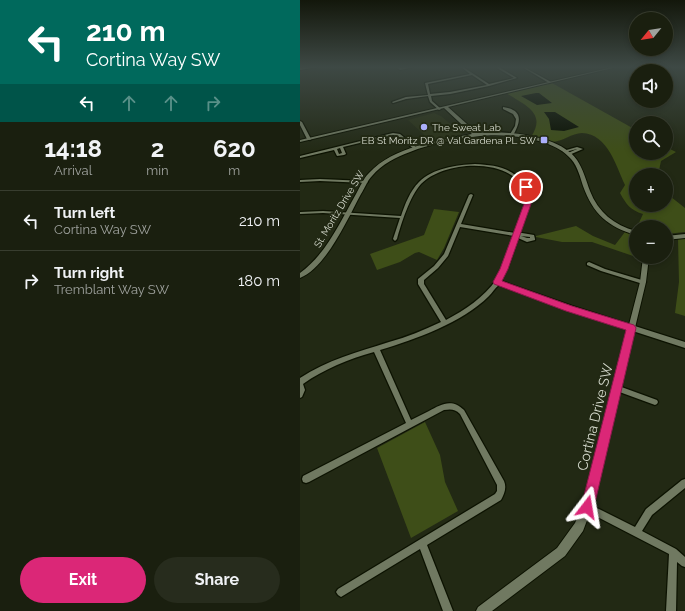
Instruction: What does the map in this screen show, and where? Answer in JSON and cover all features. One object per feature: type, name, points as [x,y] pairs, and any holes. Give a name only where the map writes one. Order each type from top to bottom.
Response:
[{"type":"street","points":[[393,102],[406,98],[426,96]]},
{"type":"street","points":[[430,96],[431,101],[470,136]]},
{"type":"street","points":[[431,96],[476,135]]},
{"type":"street","points":[[300,141],[493,96]]},
{"type":"street","points":[[504,108],[513,112],[519,121],[511,136]]},
{"type":"street","points":[[425,112],[445,113]]},
{"type":"street","points":[[300,122],[309,139]]},
{"type":"street","points":[[300,157],[395,134],[399,135],[415,148]]},
{"type":"street","name":"St. Moritz Drive SW","points":[[300,276],[311,268],[323,255],[366,182],[374,172],[387,161],[415,148],[476,135],[497,134],[511,136],[548,143],[567,152],[578,164],[593,204],[598,211],[612,223],[629,230]]},
{"type":"street","points":[[335,149],[338,155],[340,155],[345,153],[341,147]]},
{"type":"street","points":[[300,395],[302,390],[300,383],[308,376],[358,355],[412,337],[474,306],[492,290],[502,274],[527,204],[528,191],[523,183],[515,176],[504,170],[487,166],[458,166],[445,169],[432,174],[417,186],[395,239]]},
{"type":"street","points":[[300,181],[320,180],[366,182]]},
{"type":"street","points":[[444,322],[420,282],[421,277],[436,267],[446,255],[470,195]]},
{"type":"street","points":[[300,213],[323,212],[403,217]]},
{"type":"street","points":[[458,225],[516,235]]},
{"type":"street","points":[[673,237],[685,236]]},
{"type":"street","points":[[589,264],[642,282]]},
{"type":"street","name":"Cortina Drive SW","points":[[482,611],[561,552],[580,527],[587,507],[642,282],[645,264]]},
{"type":"street","points":[[497,282],[570,308],[685,345]]},
{"type":"street","points":[[376,349],[410,425]]},
{"type":"street","points":[[616,388],[655,402]]},
{"type":"street","points":[[306,479],[443,408],[452,406],[459,409],[501,486],[501,492],[498,497],[341,592]]},
{"type":"street","points":[[636,532],[648,512],[685,483]]},
{"type":"street","points":[[587,507],[673,552],[685,563]]},
{"type":"street","points":[[422,543],[448,611]]},
{"type":"street","points":[[671,611],[673,552]]},
{"type":"shaded area","points":[[521,96],[542,96],[552,103],[537,105]]},
{"type":"shaded area","points":[[544,112],[555,112],[579,127],[564,131],[551,130],[549,119]]},
{"type":"shaded area","points":[[434,113],[441,116],[462,134],[431,141],[408,120]]},
{"type":"green space","points":[[510,96],[574,96],[629,126],[629,160],[663,160],[660,168],[629,168],[629,206],[620,193],[625,185],[610,152],[605,145],[591,135],[582,133],[574,134],[556,142],[531,137],[537,122],[532,110]]},
{"type":"green space","points":[[673,199],[685,208],[685,232],[673,233],[673,220],[640,220],[643,214],[639,212],[673,212]]},
{"type":"green space","points":[[434,209],[459,212],[444,248],[437,260],[419,252],[400,262],[377,270],[370,254],[424,235]]},
{"type":"green space","points":[[576,226],[593,236],[615,245],[625,232],[629,233],[629,255],[592,242],[562,242],[536,236]]},
{"type":"green space","points":[[685,238],[685,316],[675,313],[679,282],[678,239]]},
{"type":"green space","points":[[425,422],[440,455],[445,482],[458,511],[411,538],[377,448]]},
{"type":"place","name":"The Sweat Lab","points":[[424,127]]},
{"type":"place","name":"EB St Moritz DR @ Val Gardena PL SW","points":[[544,140]]},
{"type":"route","points":[[526,187],[529,196],[527,204],[504,269],[497,282],[631,328],[587,507]]}]
